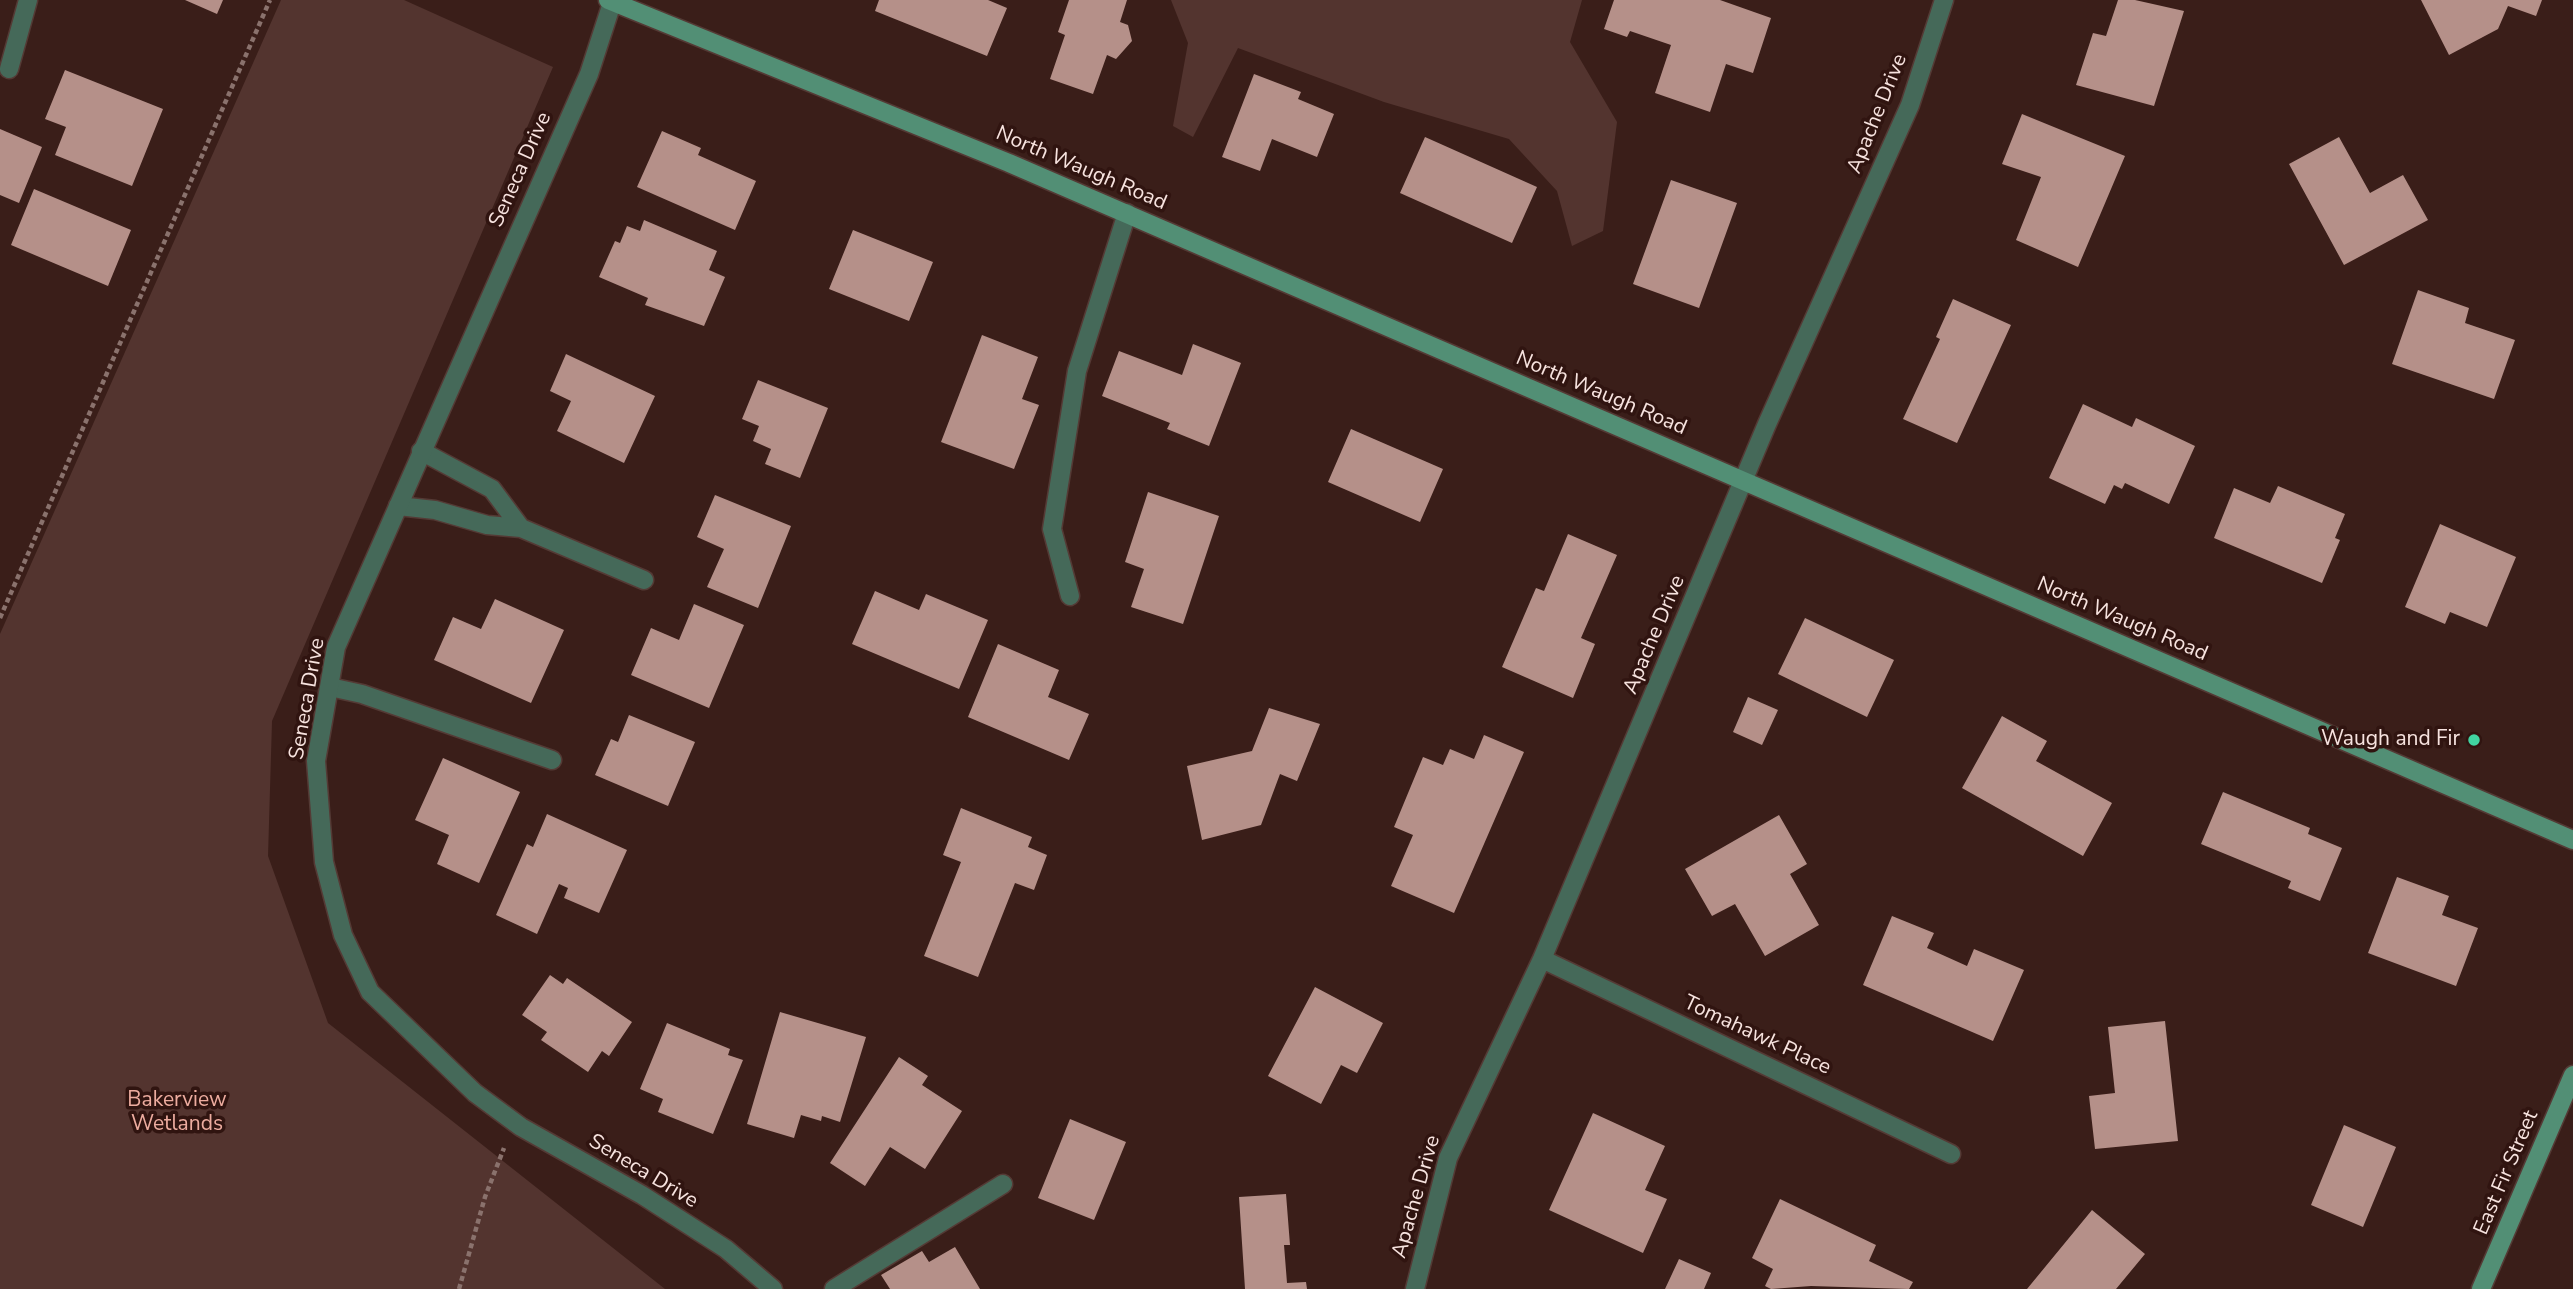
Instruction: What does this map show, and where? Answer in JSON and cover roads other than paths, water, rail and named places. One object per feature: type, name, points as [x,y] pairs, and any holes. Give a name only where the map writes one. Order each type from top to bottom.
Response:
[{"type":"street","points":[[9,69],[28,0]]},
{"type":"street","name":"Apache Drive","points":[[1415,1289],[1448,1158],[1542,959],[1744,481],[1910,105],[1944,0]]},
{"type":"street","name":"North Waugh Road","points":[[611,1],[1127,213],[2573,840]]},
{"type":"street","name":"Seneca Drive","points":[[611,1],[589,74],[336,647],[316,761],[324,862],[343,935],[370,992],[475,1093],[521,1127],[642,1195],[726,1249],[772,1289]]},
{"type":"street","points":[[1070,596],[1052,529],[1077,372],[1127,213]]},
{"type":"street","points":[[421,452],[492,489],[521,528]]},
{"type":"street","points":[[398,506],[435,510],[486,525],[521,528],[644,580]]},
{"type":"street","points":[[330,687],[362,694],[552,760]]},
{"type":"street","name":"Tomahawk Place","points":[[1542,959],[1951,1154]]},
{"type":"street","name":"East Fir Street","points":[[2481,1289],[2573,1075]]},
{"type":"street","points":[[834,1289],[1003,1184]]},
{"type":"place","name":"Waugh and Fir","points":[[2474,740]]},
{"type":"park label","name":"Bakerview Wetlands","points":[[177,1113]]}]
